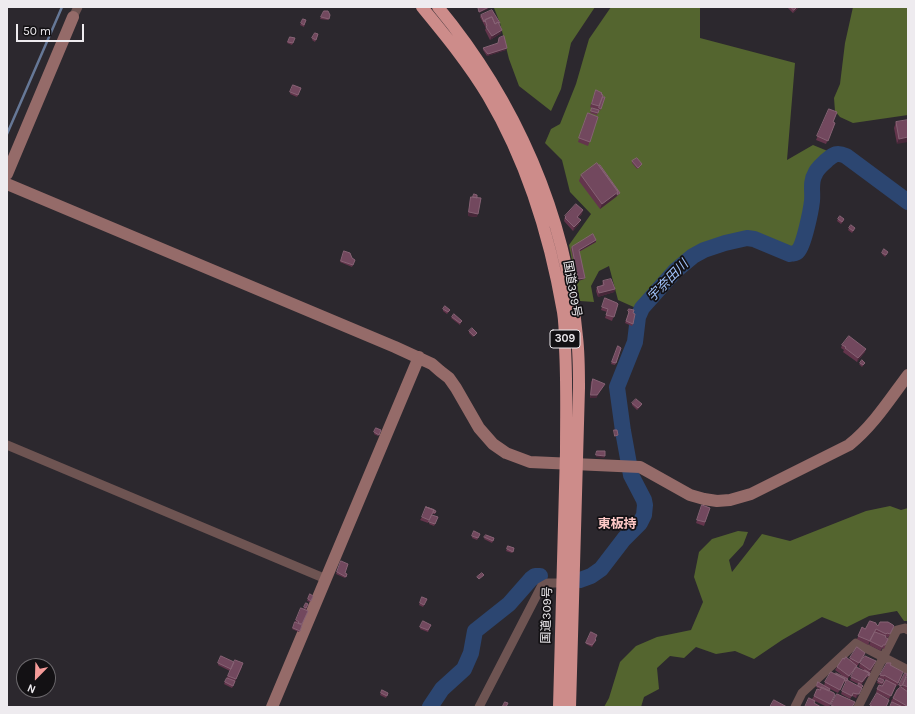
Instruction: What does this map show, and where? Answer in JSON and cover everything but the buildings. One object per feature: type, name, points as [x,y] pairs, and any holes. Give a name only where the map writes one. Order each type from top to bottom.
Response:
[{"type":"highway","name":"国道309号","points":[[422,7],[449,40],[487,95],[515,149],[541,218],[555,271],[563,313],[567,379],[565,464],[570,707]]},
{"type":"highway","name":"国道309号","points":[[438,7],[486,73],[504,101],[519,131],[535,168],[559,237],[565,264],[577,336],[579,388],[578,465],[559,707]]},
{"type":"street","points":[[7,174],[75,12]]},
{"type":"street","points":[[7,184],[419,357],[432,364],[449,378],[479,428],[493,444],[514,457],[530,462],[640,468],[690,495],[704,499],[717,501],[751,494],[849,444],[861,435],[869,426],[908,375]]},
{"type":"street","points":[[272,707],[419,357]]},
{"type":"street","points":[[7,446],[326,579]]},
{"type":"street","points":[[478,707],[541,587],[548,583],[568,583]]},
{"type":"street","points":[[858,707],[898,630],[905,628],[908,630]]},
{"type":"street","points":[[795,707],[802,693],[856,643],[908,670]]},
{"type":"green space","points":[[492,7],[595,7],[571,43],[561,89],[551,111],[519,86],[509,59],[500,23],[494,8]]},
{"type":"green space","points":[[611,7],[700,7],[700,38],[795,63],[787,160],[813,145],[830,152],[827,159],[819,163],[814,169],[806,188],[804,233],[801,248],[789,256],[752,242],[710,250],[689,258],[659,291],[645,312],[618,300],[609,266],[599,271],[591,286],[594,302],[580,301],[569,245],[591,214],[570,192],[562,160],[545,143],[551,129],[560,124],[576,84],[589,39]]},
{"type":"green space","points":[[853,7],[908,7],[908,115],[853,123],[840,117],[835,111],[834,98],[840,84],[845,43]]},
{"type":"green space","points":[[890,506],[901,510],[908,508],[908,621],[904,621],[897,611],[869,616],[847,627],[822,617],[782,640],[754,659],[735,651],[716,654],[696,647],[684,658],[670,656],[657,668],[659,689],[644,697],[641,707],[604,707],[609,698],[620,662],[636,646],[657,637],[691,630],[703,602],[694,577],[699,552],[712,539],[738,531],[748,532],[743,545],[729,560],[732,572],[762,534],[790,541],[866,511]]},
{"type":"waterway","points":[[7,134],[62,7]]},
{"type":"waterway","name":"宇奈田川","points":[[580,580],[591,576],[601,569],[624,539],[640,523],[644,515],[644,500],[631,475],[617,387],[635,342],[638,317],[642,308],[675,271],[693,256],[704,250],[747,238],[754,239],[790,254],[797,252],[803,242],[809,219],[812,201],[813,177],[819,168],[834,155],[840,154],[846,156],[908,202]]},
{"type":"waterway","name":"宇奈田川","points":[[430,707],[442,689],[464,669],[471,653],[475,631],[509,604],[531,579],[535,576],[540,576]]},
{"type":"district","name":"東板持","points":[[617,524]]}]
